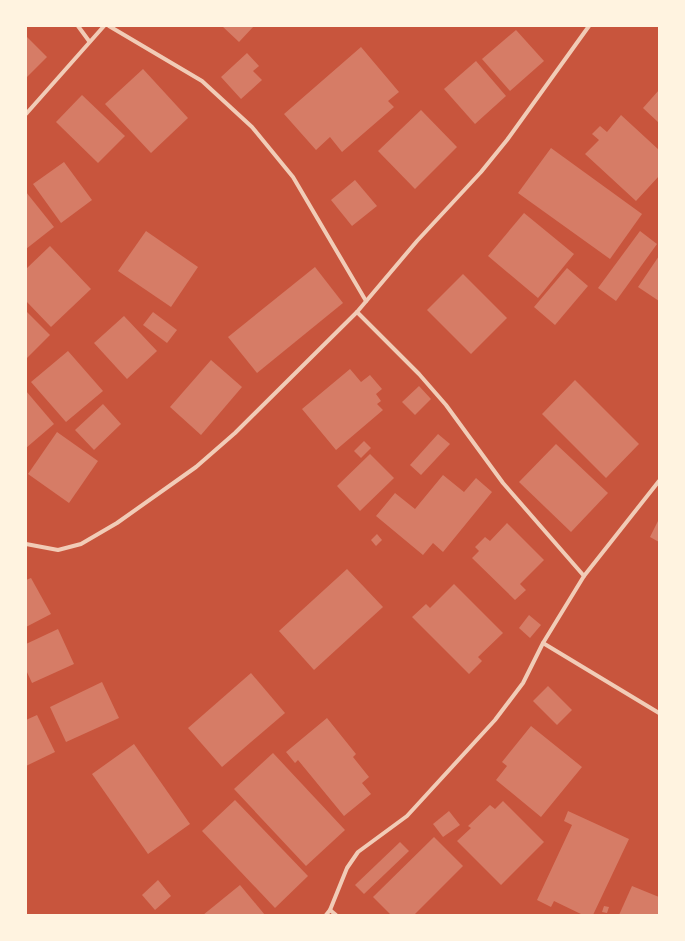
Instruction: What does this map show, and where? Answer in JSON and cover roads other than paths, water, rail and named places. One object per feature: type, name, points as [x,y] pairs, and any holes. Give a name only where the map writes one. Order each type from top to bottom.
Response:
[{"type":"street","points":[[78,26],[89,41]]},
{"type":"street","points":[[26,114],[89,41],[104,26]]},
{"type":"street","points":[[109,26],[202,81],[252,127],[293,178],[366,301]]},
{"type":"street","points":[[26,544],[58,550],[81,544],[117,523],[196,467],[235,433],[357,312],[417,241],[481,172],[507,140],[589,26]]},
{"type":"street","points":[[357,312],[419,374],[446,405],[503,483],[584,576]]},
{"type":"street","points":[[326,915],[330,910],[347,868],[358,852],[406,816],[495,720],[523,683],[543,643],[584,576],[659,481]]},
{"type":"street","points":[[543,643],[659,713]]},
{"type":"street","points":[[330,910],[336,915]]}]
